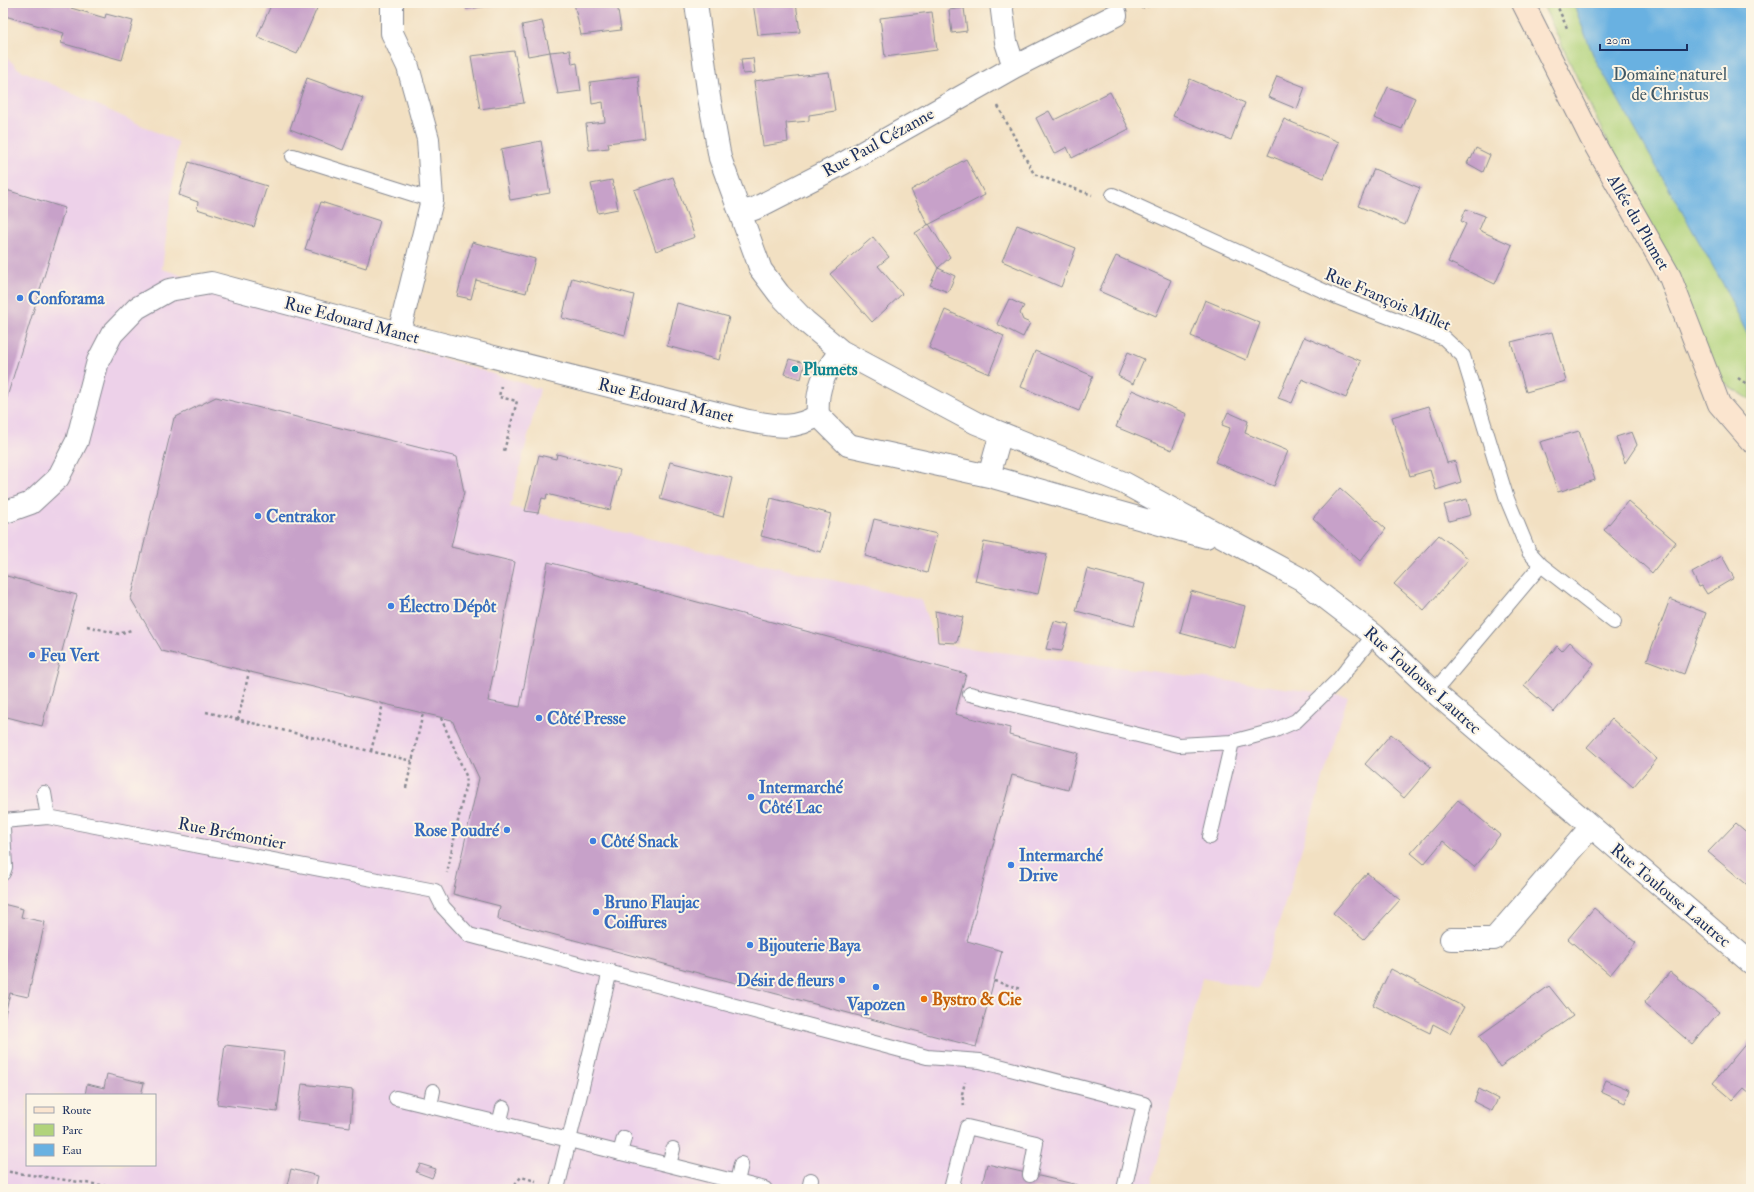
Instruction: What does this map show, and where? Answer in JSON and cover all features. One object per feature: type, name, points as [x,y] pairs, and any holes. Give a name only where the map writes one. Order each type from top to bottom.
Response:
[{"type":"street","points":[[392,3],[392,32],[408,67],[428,139],[432,200],[399,333]]},
{"type":"street","name":"Rue Toulouse Lautrec","points":[[696,3],[709,97],[720,158],[761,270],[779,294],[805,321],[841,351],[976,424],[1124,483],[1301,579],[1374,635],[1434,692],[1751,963]]},
{"type":"street","points":[[1001,3],[1006,42],[1014,67]]},
{"type":"street","name":"Allée du Plumet","points":[[1523,3],[1591,138],[1670,277],[1719,404],[1751,441]]},
{"type":"street","name":"Rue Paul Cézanne","points":[[740,212],[754,208],[844,163],[986,82],[1116,15]]},
{"type":"street","name":"Rue Edouard Manet","points":[[3,513],[32,503],[58,478],[77,441],[98,361],[112,334],[137,308],[169,290],[211,283],[399,333],[780,427],[809,422],[818,415]]},
{"type":"street","points":[[818,415],[817,399],[827,368],[841,351]]},
{"type":"street","name":"Rue Toulouse Lautrec","points":[[818,415],[848,445],[989,476],[1244,548]]},
{"type":"street","points":[[989,476],[1001,433]]},
{"type":"street","points":[[1114,512],[1124,483]]},
{"type":"street","points":[[1451,939],[1494,939],[1591,827]]},
{"type":"lane","points":[[293,156],[432,200]]},
{"type":"lane","name":"Rue François Millet","points":[[1113,195],[1337,298],[1444,338],[1463,356],[1506,500],[1528,552],[1541,565],[1614,622]]},
{"type":"lane","points":[[1434,692],[1541,565]]},
{"type":"lane","points":[[970,694],[1179,745],[1232,742],[1273,731],[1296,721],[1339,679],[1374,635]]},
{"type":"lane","points":[[1210,837],[1232,742]]},
{"type":"lane","points":[[44,793],[48,817]]},
{"type":"lane","name":"Rue Brémontier","points":[[3,821],[48,817],[435,891],[443,907],[469,935],[610,971]]},
{"type":"lane","points":[[3,829],[5,867],[3,873]]},
{"type":"lane","points":[[556,1189],[610,971],[927,1057],[980,1061],[1144,1104],[1124,1189]]},
{"type":"lane","points":[[430,1106],[433,1091]]},
{"type":"lane","points":[[396,1098],[765,1189]]},
{"type":"lane","points":[[499,1124],[503,1108]]},
{"type":"lane","points":[[951,1189],[967,1126],[1036,1143],[1030,1175]]},
{"type":"lane","points":[[620,1153],[624,1138]]},
{"type":"lane","points":[[669,1166],[673,1149]]},
{"type":"lane","points":[[737,1182],[741,1164]]},
{"type":"path","points":[[986,82],[1034,174],[1092,195],[1113,195]]},
{"type":"path","points":[[499,397],[517,401],[504,451]]},
{"type":"path","points":[[87,626],[119,634],[131,630]]},
{"type":"path","points":[[238,720],[249,672]]},
{"type":"path","points":[[372,751],[383,704]]},
{"type":"path","points":[[206,712],[412,761]]},
{"type":"path","points":[[406,788],[423,713]]},
{"type":"path","points":[[441,718],[467,778],[446,877]]},
{"type":"path","points":[[994,981],[1022,989]]},
{"type":"path","points":[[3,1171],[128,1189]]},
{"type":"path","points":[[511,1189],[521,1177]]},
{"type":"shaded area","points":[[3,54],[19,69],[178,142],[162,269],[540,389],[510,507],[921,600],[936,644],[1348,696],[1259,989],[1202,978],[1151,1189],[3,1189]]},
{"type":"green space","name":"Domaine naturel de Christus","points":[[1542,3],[1751,3],[1751,400],[1719,380]]},
{"type":"water","name":"Domaine naturel de Christus","points":[[1573,3],[1751,3],[1751,342],[1723,284],[1594,57]]},
{"type":"building","points":[[9,3],[72,3],[71,8],[105,18],[106,14],[133,21],[122,60],[61,43],[64,33],[5,16]]},
{"type":"building","points":[[272,3],[311,3],[318,6],[297,54],[257,37]]},
{"type":"building","points":[[465,3],[503,3],[503,4],[466,9]]},
{"type":"building","points":[[574,3],[617,3],[621,30],[581,35]]},
{"type":"building","points":[[753,3],[796,3],[800,32],[758,35]]},
{"type":"building","points":[[964,8],[967,31],[952,33],[949,10]]},
{"type":"building","points":[[932,12],[937,50],[885,57],[880,18]]},
{"type":"building","points":[[542,21],[550,52],[528,56],[522,25]]},
{"type":"building","points":[[570,50],[572,64],[577,63],[581,91],[558,94],[550,52]]},
{"type":"building","points":[[514,51],[524,103],[480,109],[471,56]]},
{"type":"building","points":[[753,58],[755,73],[743,74],[741,59]]},
{"type":"building","points":[[829,72],[835,111],[809,115],[809,121],[786,123],[788,142],[763,146],[754,81]]},
{"type":"building","points":[[638,76],[645,138],[608,143],[609,148],[589,150],[586,124],[605,122],[603,102],[592,104],[590,82]]},
{"type":"building","points":[[1277,76],[1305,87],[1297,109],[1268,97]]},
{"type":"building","points":[[307,78],[363,98],[343,150],[290,129]]},
{"type":"building","points":[[1190,79],[1245,103],[1231,140],[1173,116]]},
{"type":"building","points":[[1388,87],[1415,98],[1402,129],[1374,118]]},
{"type":"building","points":[[1110,92],[1129,129],[1072,158],[1067,147],[1054,154],[1036,118],[1049,111],[1054,120]]},
{"type":"building","points":[[1284,119],[1339,142],[1324,178],[1268,155]]},
{"type":"building","points":[[541,141],[550,193],[510,200],[501,149]]},
{"type":"building","points":[[1476,148],[1490,155],[1483,172],[1467,163],[1470,158],[1471,159]]},
{"type":"building","points":[[966,159],[985,195],[928,225],[911,190]]},
{"type":"building","points":[[189,162],[267,186],[254,227],[197,209],[198,202],[179,195]]},
{"type":"building","points":[[1374,169],[1420,188],[1405,225],[1358,206]]},
{"type":"building","points":[[673,177],[695,237],[656,251],[634,190]]},
{"type":"building","points":[[612,180],[618,209],[598,213],[591,184]]},
{"type":"building","name":"Conforama","points":[[3,189],[65,208],[3,410]]},
{"type":"building","points":[[321,202],[380,221],[366,268],[305,249]]},
{"type":"building","points":[[1466,209],[1485,216],[1479,230],[1512,245],[1495,284],[1448,262],[1466,224],[1461,221]]},
{"type":"building","points":[[929,224],[950,257],[938,268],[915,233]]},
{"type":"building","points":[[1017,225],[1076,248],[1061,287],[1002,261]]},
{"type":"building","points":[[873,237],[889,257],[878,266],[902,294],[872,322],[830,274]]},
{"type":"building","points":[[472,242],[535,259],[526,293],[476,280],[471,299],[457,296]]},
{"type":"building","points":[[1116,256],[1171,280],[1156,316],[1099,291]]},
{"type":"building","points":[[938,268],[955,276],[948,292],[930,285]]},
{"type":"building","points":[[572,278],[634,295],[625,335],[562,318]]},
{"type":"building","points":[[1009,299],[1024,306],[1020,313],[1023,320],[1030,323],[1023,337],[997,324]]},
{"type":"building","points":[[1205,300],[1260,323],[1246,360],[1191,336]]},
{"type":"building","points":[[677,303],[729,317],[719,360],[667,346]]},
{"type":"building","points":[[945,310],[1004,336],[989,374],[929,348]]},
{"type":"building","points":[[1552,332],[1566,381],[1526,392],[1511,342]]},
{"type":"building","points":[[1304,337],[1361,361],[1346,398],[1302,379],[1292,403],[1278,398]]},
{"type":"building","points":[[1035,351],[1093,376],[1079,411],[1021,387]]},
{"type":"building","points":[[1128,352],[1144,359],[1133,384],[1118,376]]},
{"type":"building","name":"Plumets","points":[[789,359],[805,363],[801,379],[784,374]]},
{"type":"building","points":[[1132,390],[1187,414],[1172,450],[1116,427]]},
{"type":"building","name":"Intermarché Côté Lac","points":[[216,397],[457,457],[464,492],[451,547],[515,562],[488,701],[520,707],[548,562],[966,674],[955,714],[1010,728],[1009,735],[1078,753],[1068,790],[1012,775],[967,941],[1002,951],[976,1047],[499,920],[500,906],[453,894],[479,778],[452,720],[162,651],[131,599],[174,418]]},
{"type":"building","points":[[1429,406],[1447,463],[1455,461],[1461,482],[1436,490],[1430,470],[1410,476],[1392,417]]},
{"type":"building","points":[[1228,412],[1248,421],[1245,433],[1288,451],[1274,486],[1215,462],[1230,428],[1222,425]]},
{"type":"building","points":[[1579,431],[1595,480],[1558,492],[1540,442]]},
{"type":"building","points":[[1632,432],[1637,445],[1625,463],[1616,437]]},
{"type":"building","points":[[557,454],[620,470],[610,510],[547,494],[546,499],[542,498],[538,513],[525,511],[539,455],[556,459]]},
{"type":"building","points":[[670,462],[732,478],[723,517],[660,499]]},
{"type":"building","points":[[1340,488],[1386,529],[1360,561],[1313,518]]},
{"type":"building","points":[[771,498],[831,514],[821,552],[761,536]]},
{"type":"building","points":[[1467,499],[1471,515],[1449,521],[1444,505]]},
{"type":"building","points":[[1628,501],[1676,542],[1652,573],[1604,530]]},
{"type":"building","points":[[874,519],[937,534],[927,573],[865,556]]},
{"type":"building","points":[[1439,535],[1469,559],[1424,610],[1394,584]]},
{"type":"building","points":[[984,542],[1047,554],[1038,594],[975,581]]},
{"type":"building","points":[[1722,556],[1734,578],[1707,594],[1702,586],[1699,587],[1692,573]]},
{"type":"building","points":[[1087,569],[1145,584],[1134,626],[1076,611]]},
{"type":"building","name":"Feu Vert","points":[[3,575],[77,595],[42,726],[3,716]]},
{"type":"building","points":[[1191,591],[1245,606],[1235,648],[1180,633]]},
{"type":"building","points":[[1670,599],[1706,613],[1684,674],[1647,660]]},
{"type":"building","points":[[935,611],[963,617],[957,643],[938,642]]},
{"type":"building","points":[[1054,621],[1069,624],[1062,651],[1046,649]]},
{"type":"building","points":[[1570,642],[1594,664],[1554,712],[1524,686],[1557,646],[1562,651]]},
{"type":"building","points":[[1612,719],[1657,759],[1633,787],[1587,747]]},
{"type":"building","points":[[1391,734],[1431,767],[1404,798],[1365,764]]},
{"type":"building","points":[[1458,800],[1500,835],[1474,867],[1443,841],[1424,864],[1411,853]]},
{"type":"building","points":[[1736,823],[1751,836],[1751,888],[1708,852]]},
{"type":"building","points":[[1367,873],[1400,900],[1364,939],[1333,913]]},
{"type":"building","points":[[3,904],[23,909],[21,917],[45,922],[28,997],[10,993],[4,1019]]},
{"type":"building","points":[[1594,908],[1636,943],[1610,975],[1568,939]]},
{"type":"building","points":[[1391,969],[1464,1007],[1450,1033],[1433,1024],[1430,1033],[1373,1005]]},
{"type":"building","points":[[1670,972],[1719,1012],[1692,1044],[1644,1003]]},
{"type":"building","points":[[1549,986],[1573,1016],[1500,1067],[1479,1036]]},
{"type":"building","points":[[1748,1041],[1751,1043],[1751,1094],[1744,1088],[1733,1100],[1713,1083]]},
{"type":"building","points":[[225,1045],[285,1052],[277,1112],[217,1104]]},
{"type":"building","points":[[107,1074],[144,1083],[141,1094],[85,1094],[87,1084],[104,1088]]},
{"type":"building","points":[[1606,1080],[1630,1090],[1625,1103],[1601,1092]]},
{"type":"building","points":[[302,1084],[353,1090],[350,1127],[297,1120]]},
{"type":"building","points":[[1479,1089],[1498,1099],[1492,1111],[1474,1102]]},
{"type":"building","points":[[420,1164],[436,1169],[432,1178],[416,1172]]},
{"type":"building","points":[[987,1164],[1078,1185],[1077,1189],[981,1189]]},
{"type":"building","points":[[291,1169],[318,1176],[315,1189],[286,1189]]},
{"type":"place","name":"Conforama","points":[[20,298]]},
{"type":"place","name":"Plumets","points":[[795,369]]},
{"type":"place","name":"Centrakor","points":[[258,516]]},
{"type":"place","name":"Électro Dépôt","points":[[391,606]]},
{"type":"place","name":"Feu Vert","points":[[32,655]]},
{"type":"place","name":"Côté Presse","points":[[539,718]]},
{"type":"place","name":"Intermarché Côté Lac","points":[[751,797]]},
{"type":"place","name":"Rose Poudré","points":[[507,830]]},
{"type":"place","name":"Côté Snack","points":[[593,841]]},
{"type":"place","name":"Intermarché Drive","points":[[1011,865]]},
{"type":"place","name":"Bruno Flaujac Coiffures","points":[[596,912]]},
{"type":"place","name":"Bijouterie Baya","points":[[750,945]]},
{"type":"place","name":"Désir de fleurs","points":[[842,980]]},
{"type":"place","name":"Vapozen","points":[[876,987]]},
{"type":"place","name":"Bystro & Cie","points":[[924,999]]}]
